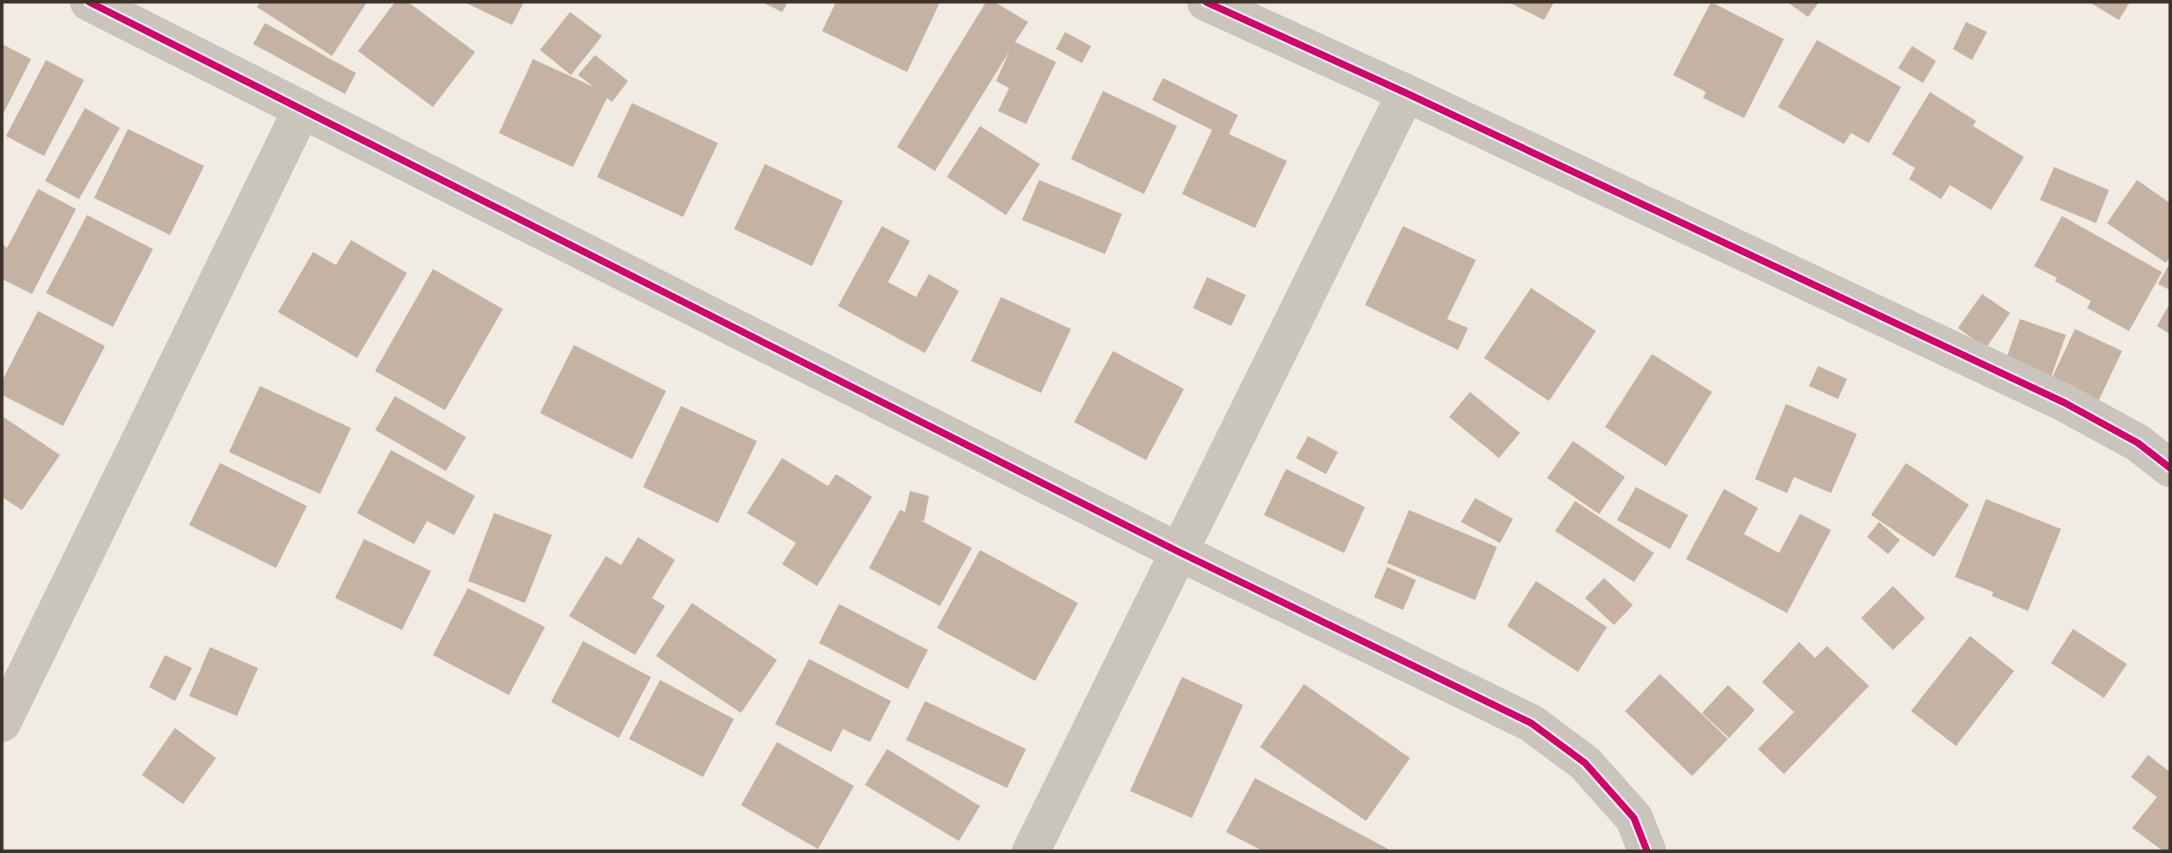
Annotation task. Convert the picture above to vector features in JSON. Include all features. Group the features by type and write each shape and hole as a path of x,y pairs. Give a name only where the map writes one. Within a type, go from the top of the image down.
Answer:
{"street":[{"path":"89,2 1179,552 1531,723 1586,763 1634,818 1647,851"},
{"path":"1206,2 1406,93 2065,403 2138,443 2170,468"},
{"path":"1031,851 1406,93"},
{"path":"2,723 302,109"}],"building":[{"path":"260,2 367,2 332,56 257,7"},
{"path":"395,2 408,2 475,52 433,107 358,51"},
{"path":"464,2 524,2 512,25"},
{"path":"762,2 788,2 782,12"},
{"path":"836,2 940,2 907,72 822,31"},
{"path":"986,2 995,2 1028,22 1015,42 1056,62 1026,124 998,111 1009,88 996,81 1009,52 935,171 897,147"},
{"path":"1508,2 1554,2 1544,20"},
{"path":"1711,2 1784,39 1744,118 1703,98 1706,92 1673,75"},
{"path":"1819,2 1808,17 1790,4"},
{"path":"2089,2 2130,2 2119,20"},
{"path":"570,12 602,36 571,75 540,50"},
{"path":"1966,22 1987,32 1972,60 1953,49"},
{"path":"265,23 356,73 345,94 253,44"},
{"path":"1065,32 1091,46 1082,63 1056,49"},
{"path":"1817,40 1901,87 1869,143 1851,133 1844,144 1778,107"},
{"path":"2,44 31,59 2,116"},
{"path":"1912,46 1936,61 1923,83 1898,68"},
{"path":"595,55 628,81 612,102 607,98 573,167 499,133 533,59 594,87 578,75"},
{"path":"46,60 84,80 44,156 6,136"},
{"path":"1163,78 1238,115 1229,134 1287,161 1255,228 1182,194 1212,130 1152,100"},
{"path":"1103,91 1177,126 1144,194 1071,159"},
{"path":"1930,92 1976,121 1973,126 2024,157 1991,210 1950,185 1941,199 1909,179 1915,168 1892,154"},
{"path":"632,103 718,143 683,217 597,177"},
{"path":"85,108 120,128 79,199 45,181"},
{"path":"980,126 1040,164 1006,215 947,177"},
{"path":"128,129 204,166 170,235 94,198"},
{"path":"765,164 843,201 812,266 734,229"},
{"path":"2054,167 2109,190 2096,223 2040,200"},
{"path":"1039,180 1122,214 1105,254 1022,220"},
{"path":"2137,180 2170,203 2170,256 2166,263 2107,223"},
{"path":"38,189 76,209 32,294 2,279 2,244 7,248"},
{"path":"87,215 153,249 113,327 46,293"},
{"path":"2062,216 2162,272 2129,331 2087,308 2091,301 2034,266"},
{"path":"882,226 910,241 888,282 916,297 929,274 959,291 925,353 838,306"},
{"path":"1403,226 1476,260 1447,319 1468,328 1458,350 1365,305"},
{"path":"351,240 407,273 357,358 278,312 313,252 336,265"},
{"path":"2170,263 2170,290 2158,284"},
{"path":"433,269 503,309 445,410 375,371"},
{"path":"1207,277 1246,295 1231,326 1193,308"},
{"path":"1531,288 1596,331 1549,401 1484,358"},
{"path":"1982,294 2010,313 1986,348 1958,328"},
{"path":"1001,297 1071,329 1041,393 971,361"},
{"path":"2170,303 2170,334 2157,326"},
{"path":"38,311 105,346 63,426 2,395 2,381"},
{"path":"2020,319 2066,335 2051,377 2005,362"},
{"path":"2075,329 2122,351 2097,404 2050,382"},
{"path":"574,345 666,391 632,459 540,413"},
{"path":"1113,351 1184,389 1146,460 1074,422"},
{"path":"1652,354 1712,392 1666,466 1605,427"},
{"path":"1818,366 1847,379 1838,399 1809,386"},
{"path":"260,386 351,428 320,494 229,452"},
{"path":"1470,392 1520,433 1499,458 1449,417"},
{"path":"395,396 466,437 446,471 375,430"},
{"path":"1786,404 1857,434 1831,493 1794,477 1787,493 1755,479"},
{"path":"681,406 757,441 718,523 643,487"},
{"path":"2,416 60,455 22,510 2,497"},
{"path":"1308,436 1338,452 1326,474 1296,458"},
{"path":"1573,441 1625,477 1599,514 1547,478"},
{"path":"391,450 475,496 454,535 427,521 414,544 357,513"},
{"path":"782,458 828,486 836,474 872,497 817,586 782,564 796,543 747,513"},
{"path":"220,463 307,506 276,568 189,525"},
{"path":"1906,463 1969,505 1934,557 1871,515"},
{"path":"1286,469 1365,507 1344,553 1264,515"},
{"path":"1636,487 1688,515 1670,549 1617,520"},
{"path":"1724,489 1758,508 1744,534 1779,553 1800,514 1831,530 1787,613 1686,559"},
{"path":"910,491 929,496 924,521 920,520 972,548 940,606 869,568 900,510 905,512"},
{"path":"1475,498 1513,519 1500,543 1461,522"},
{"path":"1986,499 2061,529 2028,611 1992,596 1993,592 1955,577"},
{"path":"1575,501 1654,553 1634,582 1555,531"},
{"path":"1409,510 1497,547 1475,600 1387,563"},
{"path":"494,513 552,535 525,603 468,581"},
{"path":"1879,522 1900,540 1888,554 1867,537"},
{"path":"638,537 675,560 652,598 665,606 635,655 569,616 606,556 621,565"},
{"path":"364,539 431,571 402,630 335,598"},
{"path":"980,550 1078,603 1035,681 937,628"},
{"path":"1387,567 1416,580 1403,610 1374,597"},
{"path":"1604,578 1633,605 1614,625 1585,598"},
{"path":"1536,581 1607,627 1578,672 1507,626"},
{"path":"1893,586 1925,618 1893,650 1861,618"},
{"path":"468,588 545,627 509,695 433,655"},
{"path":"692,603 777,660 741,713 656,656"},
{"path":"839,604 928,650 908,689 819,643"},
{"path":"2073,629 2127,664 2104,698 2051,663"},
{"path":"1970,636 2014,671 1956,746 1911,711"},
{"path":"583,641 651,677 619,738 551,702"},
{"path":"1799,642 1815,658 1827,646 1869,686 1784,774 1758,749 1794,712 1762,682"},
{"path":"210,647 258,668 237,716 189,696"},
{"path":"165,655 192,668 175,701 149,687"},
{"path":"809,659 891,701 870,742 843,729 831,752 775,724"},
{"path":"1660,674 1728,739 1692,776 1625,711"},
{"path":"1182,677 1243,705 1192,818 1130,791"},
{"path":"660,680 734,719 703,777 629,739"},
{"path":"1304,684 1410,758 1366,821 1260,747"},
{"path":"1728,685 1755,710 1729,738 1702,713"},
{"path":"925,701 1026,749 1007,788 906,740"},
{"path":"175,728 216,758 183,804 142,775"},
{"path":"777,742 854,786 818,849 741,805"},
{"path":"887,749 980,806 959,841 865,785"},
{"path":"2148,755 2170,772 2170,851 2163,851 2132,828 2157,797 2131,777"},
{"path":"1255,778 1392,851 1263,851 1226,832"}],"cycle path":[{"path":"89,2 1179,552 1531,723 1585,763 1634,818 1647,851"},
{"path":"1206,2 1406,93 2065,403 2138,443 2170,468"}]}
